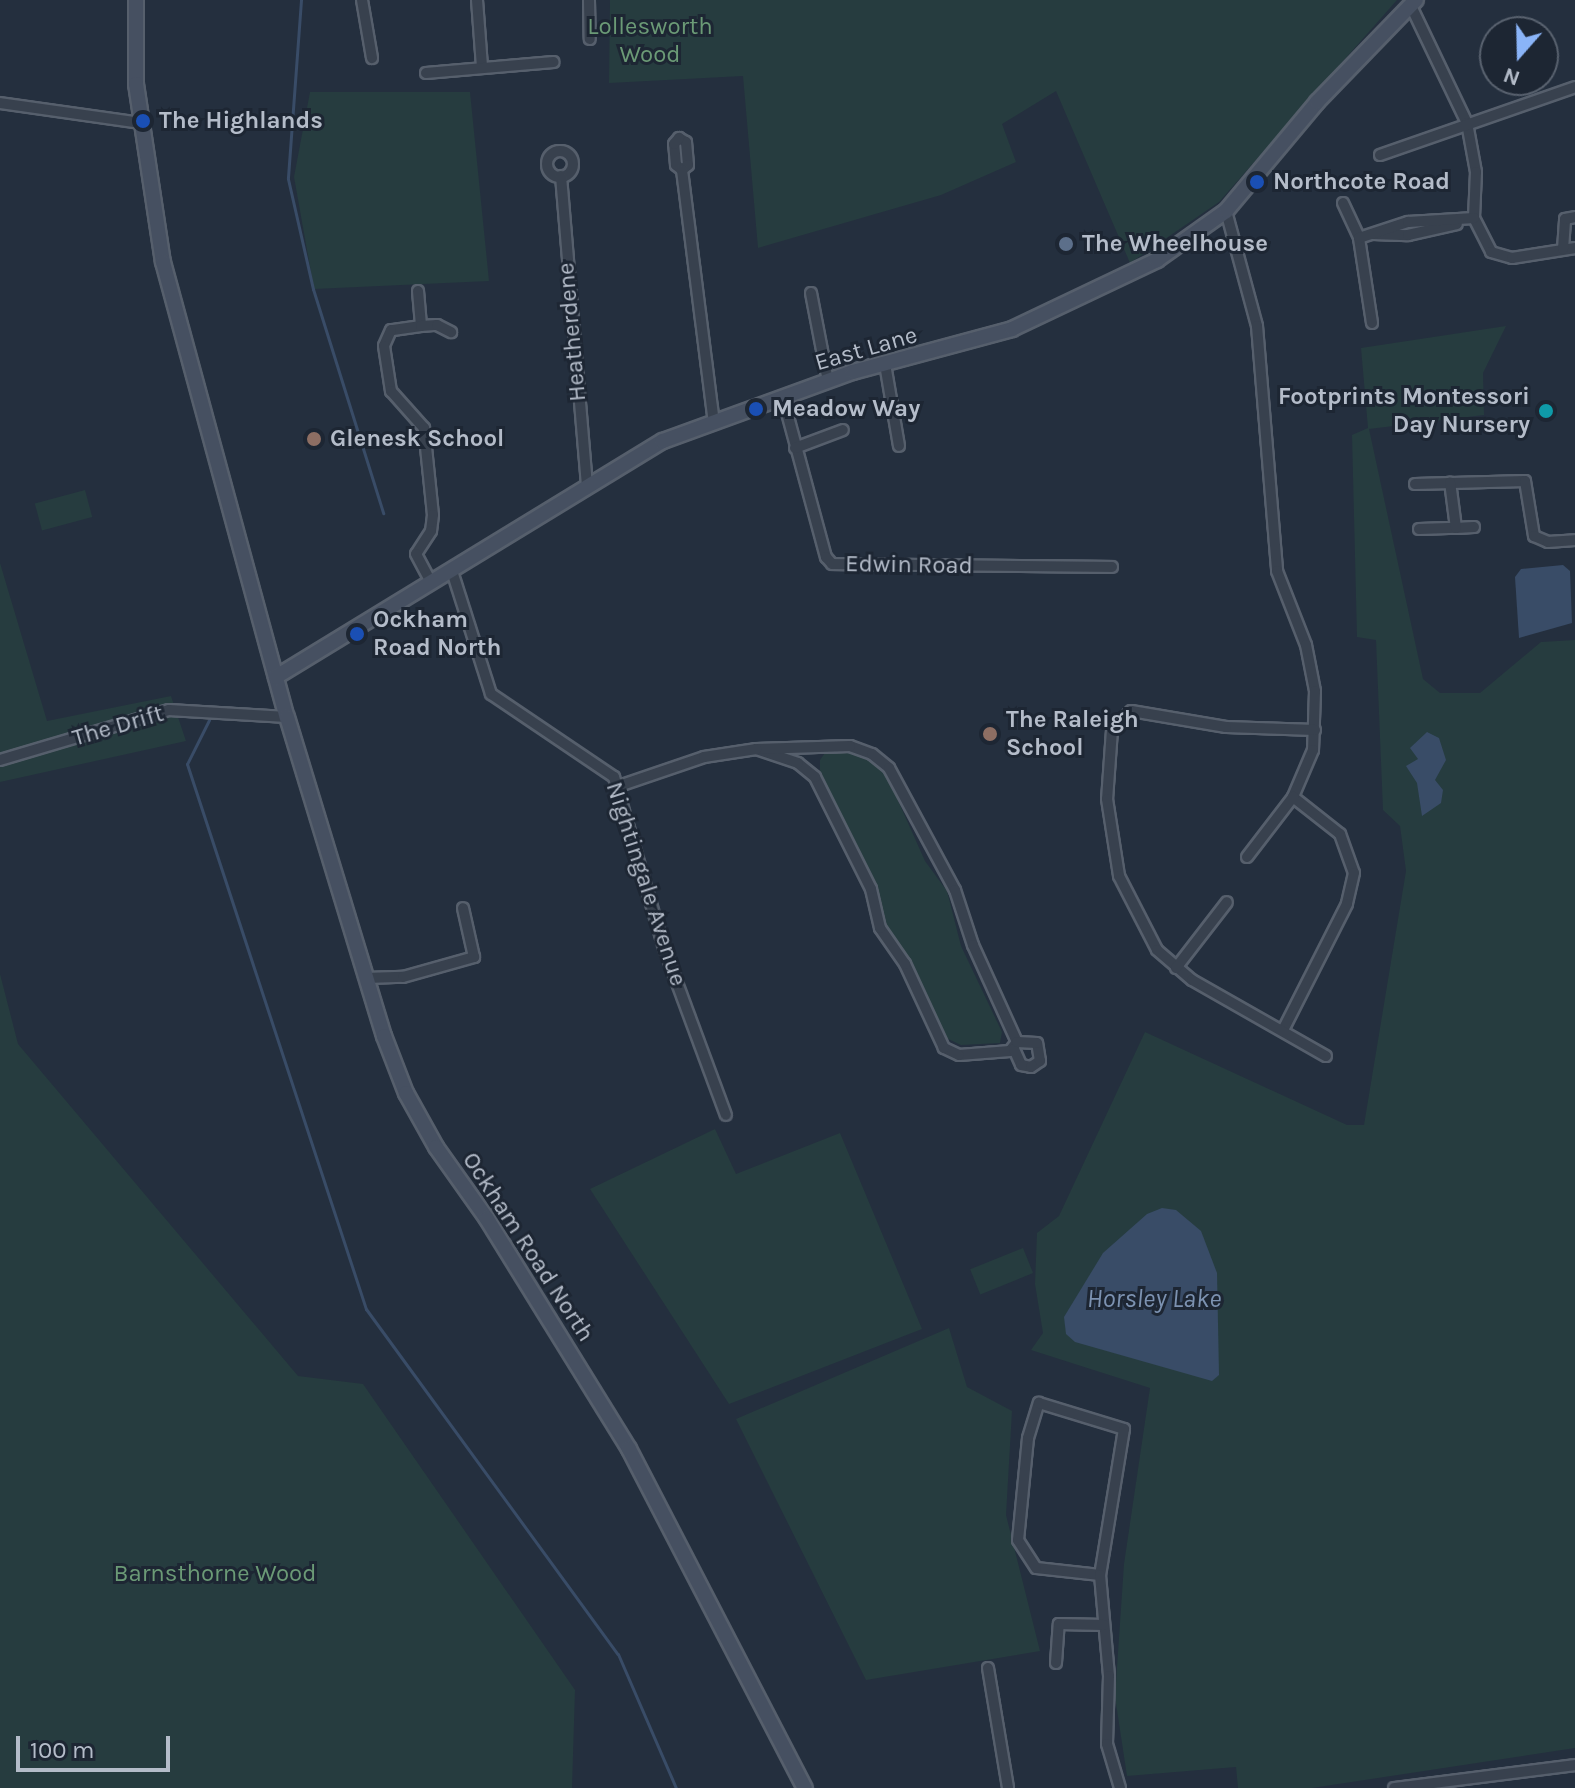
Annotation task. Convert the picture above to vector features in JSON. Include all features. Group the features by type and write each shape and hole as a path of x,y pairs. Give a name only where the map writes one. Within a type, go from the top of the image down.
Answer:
{"main road":[{"name":"Ockham Road North","path":"136,0 134,45 140,123 165,271 287,717 366,978 406,1093 629,1449 805,1788"},
{"name":"East Lane","path":"276,677 663,441 828,381 986,338 1036,318 1157,260 1226,211 1413,2"}],"street":[{"path":"362,0 372,58"},
{"path":"477,0 482,67"},
{"path":"589,0 590,39"},
{"path":"1413,2 1467,123 1476,172 1474,218 1491,252 1512,258 1575,248"},
{"path":"426,73 554,62"},
{"path":"1380,155 1575,87"},
{"path":"0,103 140,123"},
{"path":"682,170 714,422"},
{"name":"Heatherdene","path":"561,176 587,487"},
{"path":"1343,203 1359,238 1372,323"},
{"path":"1226,211 1257,326 1277,571 1306,645 1315,691 1315,730 1310,762 1293,797 1247,857"},
{"path":"1563,249 1565,219 1575,217"},
{"path":"1359,238 1408,222 1474,218"},
{"path":"418,291 421,326"},
{"path":"811,293 828,381"},
{"path":"431,582 416,554 431,531 433,515 424,428 391,391 384,346 391,330 437,325 451,332"},
{"path":"885,364 899,446"},
{"name":"Edwin Road","path":"783,398 826,557 832,564 1112,567"},
{"path":"795,448 843,430"},
{"path":"1415,484 1525,481 1534,536 1548,542 1575,540"},
{"path":"1450,482 1456,528"},
{"path":"1419,529 1474,527"},
{"name":"Nightingale Avenue","path":"452,571 491,694 604,768 619,786 652,912 726,1115"},
{"name":"The Drift","path":"0,760 169,710 287,717"},
{"path":"1315,730 1226,727 1137,710 1114,725 1107,799 1115,861 1139,920 1176,968 1326,1056"},
{"path":"619,786 712,755 756,749 825,747 865,750 893,774 960,899 968,935 1015,1046 959,1055 944,1048 905,964 880,928 871,889 815,777 810,757 825,747"},
{"path":"756,749 798,763 815,777"},
{"path":"1283,1030 1347,904 1354,873 1340,834 1293,797"},
{"path":"1176,968 1227,902"},
{"path":"366,978 403,977 474,957 463,908"},
{"path":"1100,1575 1036,1568 1018,1540 1028,1438 1039,1403 1124,1429 1100,1575 1107,1744 1120,1788"},
{"path":"1056,1663 1059,1624 1104,1625"},
{"path":"988,1668 1008,1788"},
{"path":"1394,1788 1575,1765"}],"green space":[{"name":"Lollesworth Wood","path":"610,0 1397,0 1219,202 1130,263 1056,91 1002,124 1016,162 941,195 758,248 743,76 609,83"},
{"path":"310,92 470,92 489,281 314,289 294,177"},
{"path":"1506,326 1483,373 1484,415 1369,429 1423,679 1440,693 1480,693 1541,642 1575,640 1575,1748 1312,1788 1238,1788 1236,1767 1127,1776 1115,1697 1124,1564 1150,1388 1031,1350 1043,1333 1035,1284 1037,1233 1059,1216 1145,1032 1347,1125 1364,1125 1406,871 1400,826 1383,810 1376,640 1357,637 1352,435 1368,428 1361,348"},
{"path":"85,490 92,517 42,531 35,503"},
{"path":"0,563 47,721 171,696 186,741 0,782"},
{"path":"827,750 851,750 871,759 887,776 925,861 947,891 961,946 1002,1032 1000,1043 961,1045 944,1037 908,961 884,926 878,893 820,778 820,760"},
{"name":"Barnsthorne Wood","path":"0,974 18,1044 298,1376 363,1384 575,1690 572,1788 0,1788"},
{"path":"715,1129 736,1174 840,1133 922,1329 729,1404 590,1189"},
{"path":"1023,1248 1033,1273 980,1294 970,1269"},
{"path":"949,1328 967,1387 1012,1411 1006,1515 1040,1651 866,1680 736,1419"}],"water":[{"path":"1563,565 1570,571 1572,623 1519,638 1515,577 1521,569"},
{"path":"1427,732 1439,738 1446,760 1435,780 1443,790 1441,803 1422,816 1417,783 1406,766 1418,759 1410,748"},
{"name":"Horsley Lake","path":"1162,1208 1176,1210 1201,1231 1217,1273 1219,1375 1212,1381 1075,1342 1066,1334 1064,1317 1103,1253 1147,1214"}],"waterway":[{"path":"301,0 288,179 313,289 383,513"},
{"path":"209,720 187,764 366,1309 618,1654 676,1788"}],"place":[{"name":"The Highlands","path":"143,121"},
{"name":"Northcote Road","path":"1257,182"},
{"name":"The Wheelhouse","path":"1066,244"},
{"name":"Meadow Way","path":"756,409"},
{"name":"Footprints Montessori Day Nursery","path":"1546,411"},
{"name":"Glenesk School","path":"314,439"},
{"name":"Ockham Road North","path":"357,634"},
{"name":"The Raleigh School","path":"990,734"}]}
